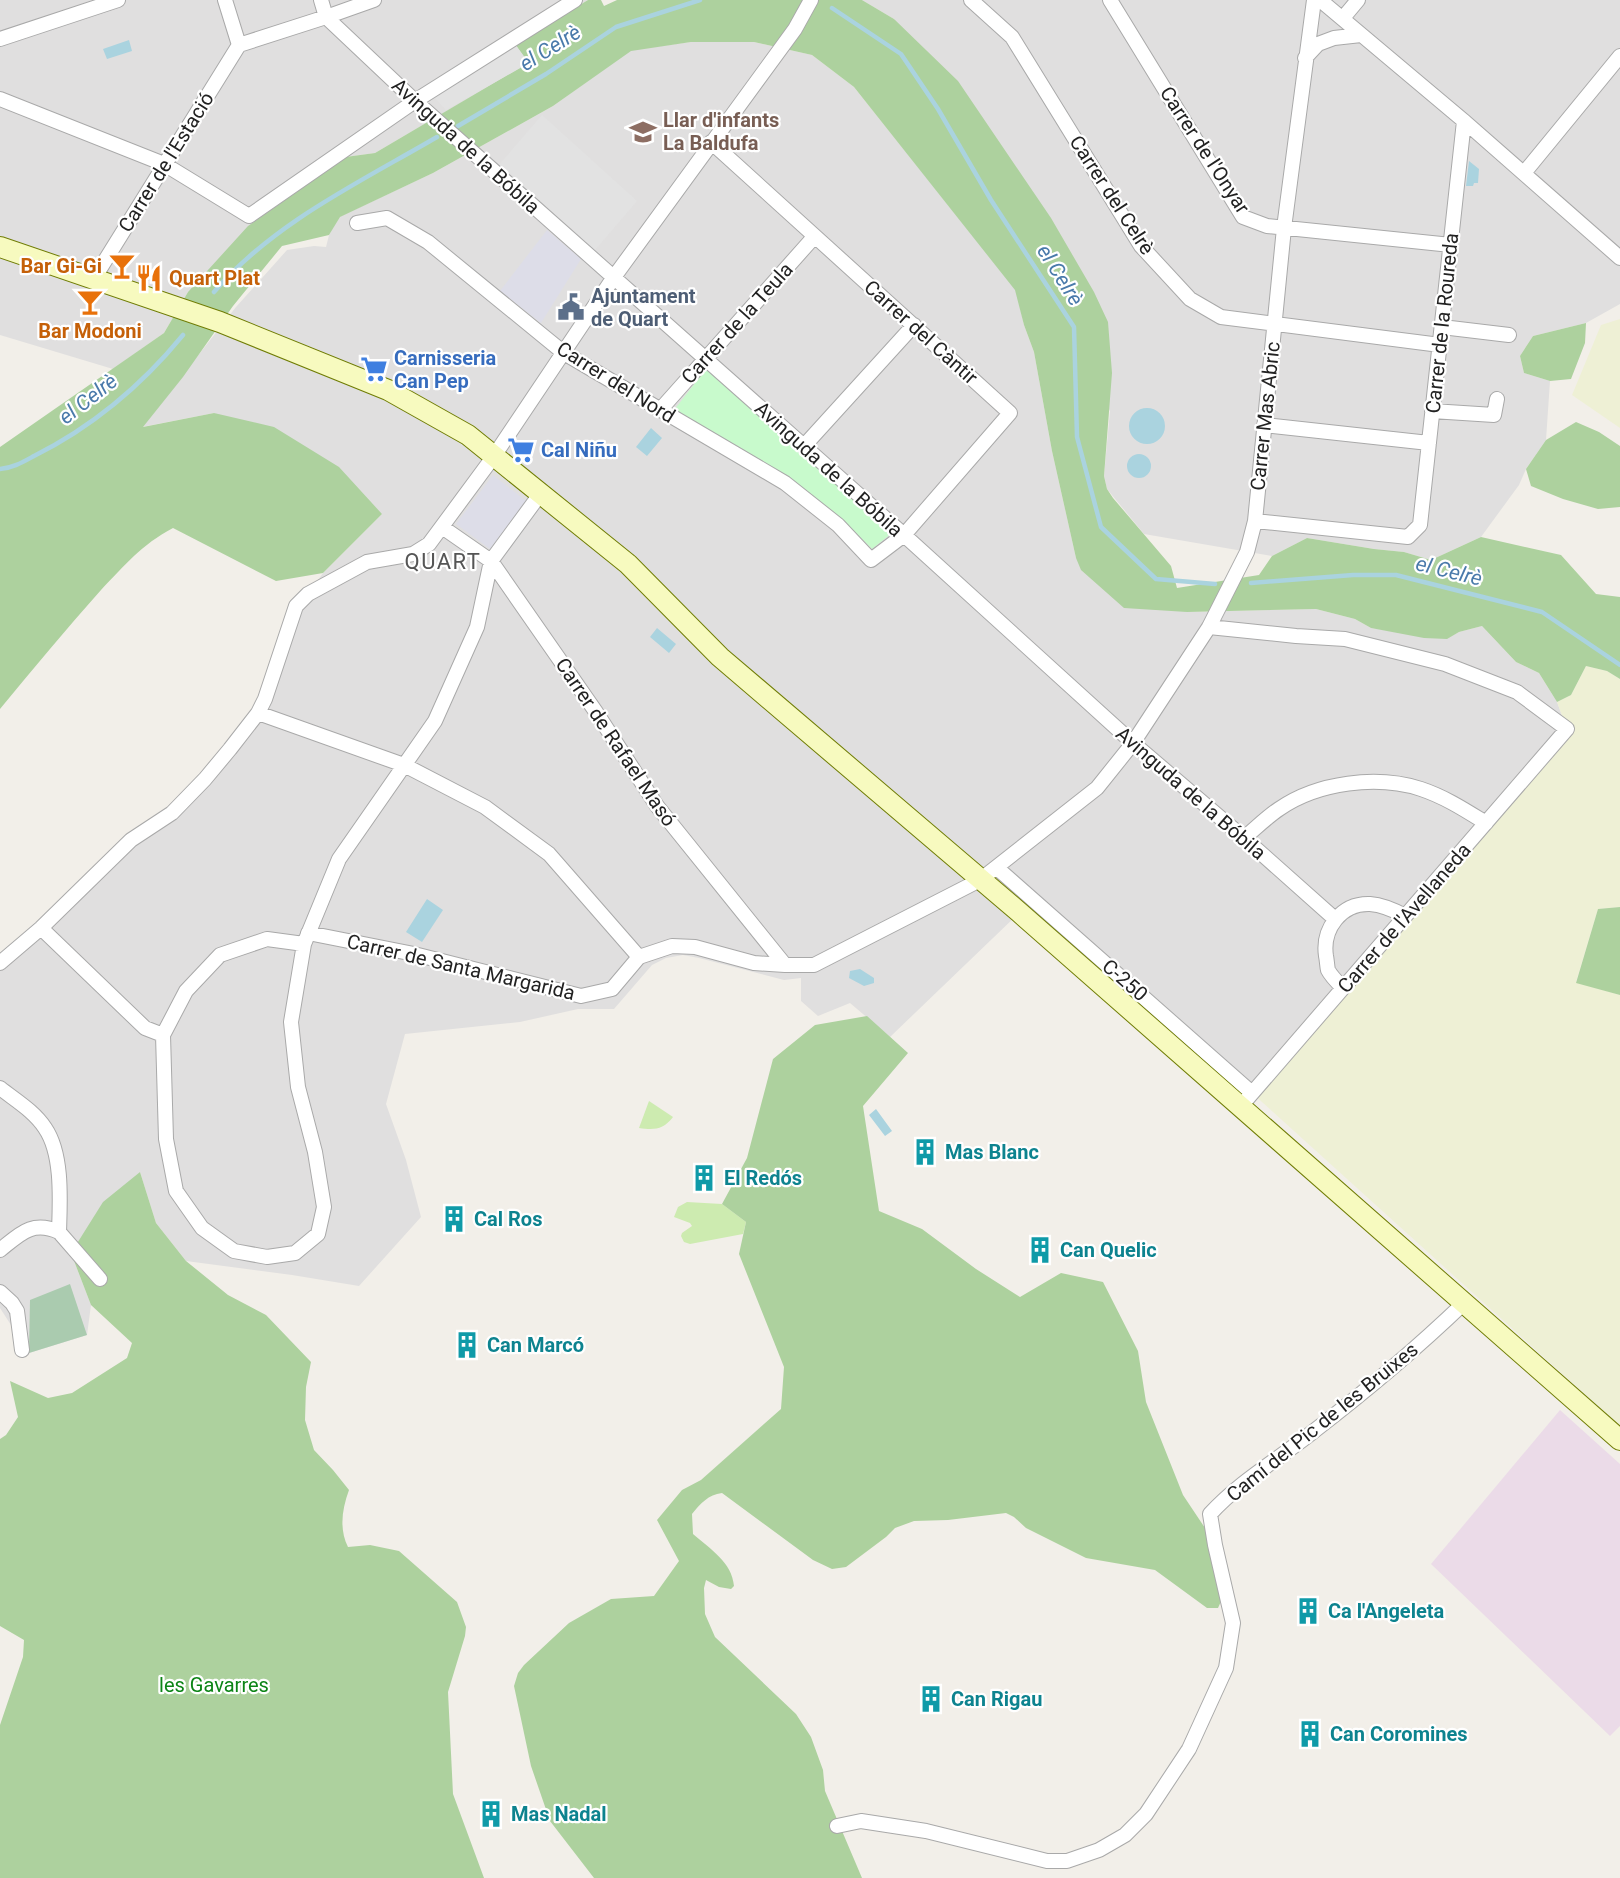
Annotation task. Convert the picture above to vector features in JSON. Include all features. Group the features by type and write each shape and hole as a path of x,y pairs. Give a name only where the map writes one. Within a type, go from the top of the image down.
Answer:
{"main road":[{"name":"C-250","path":"0,247 220,322 388,390 468,435 628,564 720,657 980,880 1246,1100 1464,1303 1620,1440"}],"street":[{"path":"0,39 118,0"},
{"path":"225,0 239,45 374,0"},
{"path":"321,0 326,17"},
{"path":"0,99 164,164 249,216 415,101 575,0"},
{"path":"0,963 41,928 131,840 172,813 205,779 258,713 265,699 296,606 308,594 367,562 413,554 429,544 494,456 614,277 795,29 811,0"},
{"name":"Carrer del Celrè","path":"971,0 1012,36 1141,246 1190,299 1221,316 1440,345"},
{"name":"Carrer de l'Onyar","path":"1110,0 1243,217 1267,226 1450,245"},
{"name":"Carrer Mas Abric","path":"1133,743 1209,627 1247,552 1255,521 1284,228 1314,0"},
{"path":"1320,0 1464,121 1620,258"},
{"path":"1343,18 1358,0"},
{"name":"Avinguda de la Bóbila","path":"326,17 415,101 904,534 1133,743 1335,920"},
{"path":"1305,58 1318,44 1334,38 1361,35"},
{"name":"Carrer de l'Estació","path":"93,280 239,45"},
{"path":"1524,173 1620,56"},
{"name":"Carrer de la Roureda","path":"1255,521 1408,537 1420,525 1464,121"},
{"name":"Carrer del Càntir","path":"711,142 1010,413 904,534"},
{"name":"Carrer del Nord","path":"357,223 387,218 428,242 564,353 785,483 838,525 871,560 904,534"},
{"name":"Carrer de la Teula","path":"660,410 814,237"},
{"path":"804,446 914,325"},
{"path":"1442,327 1509,335"},
{"path":"1432,411 1494,415 1497,399"},
{"path":"1264,425 1429,443"},
{"path":"41,928 145,1028 163,1035 166,1139 176,1191 202,1228 234,1251 267,1257 295,1253 318,1234 324,1207 315,1152 298,1087 291,1022 306,939 339,859 435,721 477,627 491,561 541,493"},
{"name":"Carrer de Rafael Masó","path":"442,527 491,561 596,712 657,806 784,965"},
{"name":"Carrer de l'Avellaneda","path":"1209,627 1345,639 1445,664 1517,692 1567,729 1246,1100"},
{"path":"258,713 404,765 485,807 549,854 639,957 672,946 695,947 754,963 784,965 814,964 980,880 1097,789 1133,743"},
{"path":"1244,838 1281,808 1312,793 1347,784 1380,782 1420,789 1452,802 1486,823"},
{"name":"C-250","path":"997,868 1246,1100"},
{"path":"1343,988 1328,970 1326,934 1335,920 1347,909 1368,904 1387,907 1405,916"},
{"name":"Carrer de Santa Margarida","path":"163,1035 186,991 220,955 267,939 306,939 414,954 581,996 612,990 639,957"},
{"path":"0,1088 45,1127 51,1140 60,1177 59,1232"},
{"path":"0,1250 21,1233 36,1227 48,1227 59,1232 100,1279"},
{"path":"0,1292 17,1311 22,1350"},
{"name":"Camí del Pic de les Bruixes","path":"837,1826 861,1821 926,1831 1047,1861 1067,1861 1100,1850 1125,1835 1146,1814 1189,1749 1226,1668 1233,1623 1210,1515 1227,1496 1314,1431 1429,1336 1464,1303"}],"shaded area":[{"path":"0,0 588,0 516,44 529,63 375,153 338,158 188,292 164,333 113,369 0,335"},
{"path":"862,0 1620,0 1620,304 1586,323 1533,336 1520,356 1524,373 1550,381 1546,440 1526,469 1519,485 1481,537 1431,560 1404,552 1307,538 1272,556 1144,534 1107,489 1104,476 1110,411 894,19"},
{"path":"691,42 754,42 812,55 854,87 1016,290 1024,325 1034,352 1052,451 1076,558 1187,612 1316,609 1355,619 1371,628 1447,638 1482,626 1516,662 1539,673 1557,702 1567,729 1241,1106 1019,913 890,1037 850,1003 818,1016 801,1001 801,978 784,980 683,955 666,958 652,965 614,1009 578,1009 520,1022 405,1034 386,1104 406,1160 421,1217 359,1286 186,1261 156,1223 140,1172 71,1253 91,1305 87,1335 29,1353 0,1308 0,963 172,813 258,713 308,594 323,573 382,514 214,413 142,427 236,307 287,250 314,246 326,247 329,235 339,217 433,173 553,106 631,50"},
{"path":"515,44 529,63 446,110 434,97"},
{"path":"542,115 637,201 595,250 499,165"},
{"path":"547,230 581,259 541,323 500,291"},
{"path":"493,475 526,501 490,549 456,524"},
{"path":"1560,1410 1620,1464 1620,1726 1610,1736 1431,1564"}],"green space":[{"path":"588,0 601,0 604,6 617,0 862,0 894,19 958,81 1051,218 1094,292 1108,322 1112,373 1104,476 1107,489 1171,566 1177,588 1259,575 1272,556 1307,538 1404,552 1431,560 1481,537 1561,555 1596,594 1620,597 1620,679 1607,671 1586,666 1571,695 1557,702 1539,673 1516,662 1482,626 1459,632 1447,639 1424,638 1371,628 1355,619 1316,609 1187,612 1124,608 1081,570 1076,558 1052,451 1034,352 1015,290 854,87 812,55 754,42 691,42 631,51 553,106 433,173 340,217 329,235 282,246 233,306 183,377 143,427 214,413 274,427 339,467 382,514 323,573 276,581 173,528 142,548 118,572 75,619 0,709 0,447 164,333 188,292 248,226 301,189 338,158 375,153 528,63 515,44"},
{"path":"1620,319 1620,428 1572,395 1601,325"},
{"path":"1586,323 1585,343 1571,379 1550,381 1524,373 1520,356 1533,336"},
{"path":"706,369 892,533 872,549 844,521 674,410"},
{"path":"1576,422 1599,432 1620,446 1620,507 1598,509 1563,499 1531,486 1526,469 1546,440"},
{"path":"1586,666 1607,671 1620,679 1620,907 1598,909 1576,982 1620,995 1620,1426 1252,1093 1567,729 1557,702 1571,695"},
{"path":"1620,907 1620,995 1576,983 1598,909"},
{"path":"867,1016 908,1053 863,1106 879,1211 922,1229 976,1269 1020,1297 1061,1273 1103,1282 1138,1351 1146,1402 1183,1495 1207,1531 1223,1597 1218,1608 1207,1608 1155,1570 1086,1558 1026,1528 1006,1513 948,1520 914,1521 895,1528 846,1567 832,1569 813,1560 722,1493 713,1496 702,1503 692,1514 693,1534 725,1563 734,1586 731,1589 719,1587 706,1580 705,1614 715,1637 796,1714 811,1737 823,1770 825,1791 862,1878 594,1878 550,1821 531,1766 514,1686 518,1673 569,1623 611,1599 654,1596 679,1561 657,1520 682,1490 701,1480 781,1409 784,1367 739,1254 746,1222 722,1204 747,1158 773,1059 815,1025"},
{"path":"649,1101 673,1117 658,1128 639,1128"},
{"name":"les Gavarres","path":"140,1172 156,1223 186,1261 228,1295 266,1315 311,1362 306,1387 305,1420 314,1450 349,1490 342,1519 343,1533 348,1547 370,1545 399,1551 457,1602 466,1627 448,1692 453,1794 484,1878 0,1878 0,1725 23,1657 24,1640 0,1626 0,1439 6,1435 18,1417 10,1381 48,1398 72,1393 127,1358 132,1343 91,1305 71,1253 103,1202"},
{"path":"687,1202 722,1204 746,1222 743,1234 690,1244 684,1242 682,1233 692,1226 674,1217 678,1207"},
{"path":"70,1284 87,1335 29,1353 30,1300"}],"water":[{"path":"129,40 132,51 107,59 103,49"},
{"path":"1469,161 1479,169 1478,183 1474,183 1473,186 1466,186"},
{"path":"1147,408 1160,413 1165,426 1160,439 1147,444 1134,439 1129,426 1134,413"},
{"path":"651,428 662,438 647,456 636,447"},
{"path":"1139,454 1148,457 1151,466 1148,475 1139,478 1130,475 1127,466 1130,457"},
{"path":"657,628 676,644 669,653 650,637"},
{"path":"427,899 443,910 422,942 406,932"},
{"path":"860,969 874,978 874,983 864,986 849,978 850,971"},
{"path":"876,1109 892,1131 885,1136 869,1115"}],"waterway":[{"name":"el Celrè","path":"458,126 546,74 616,27 700,0"},
{"name":"el Celrè","path":"832,8 901,54 938,109 991,200 1074,327 1077,437 1101,527 1156,579 1215,584"},
{"name":"el Celrè","path":"214,292 237,267 290,224 437,137"},
{"name":"el Celrè","path":"0,469 14,466 55,445 96,418 151,371 183,335"},
{"name":"el Celrè","path":"1251,583 1353,575 1396,575 1542,612 1620,665"}],"place":[{"name":"Llar d'infants La Baldufa","path":"643,132"},
{"name":"Bar Gi-Gi","path":"122,266"},
{"name":"Quart Plat","path":"149,278"},
{"name":"Bar Modoni","path":"90,302"},
{"name":"Ajuntament de Quart","path":"571,307"},
{"name":"Carnisseria Can Pep","path":"374,369"},
{"name":"Cal Niñu","path":"521,450"},
{"name":"Mas Blanc","path":"925,1152"},
{"name":"El Redós","path":"704,1178"},
{"name":"Cal Ros","path":"454,1219"},
{"name":"Can Quelic","path":"1040,1250"},
{"name":"Can Marcó","path":"467,1345"},
{"name":"Ca l'Angeleta","path":"1308,1611"},
{"name":"Can Rigau","path":"931,1699"},
{"name":"Can Coromines","path":"1310,1734"},
{"name":"Mas Nadal","path":"491,1814"}],"district":[{"name":"QUART","path":"443,561"}]}
